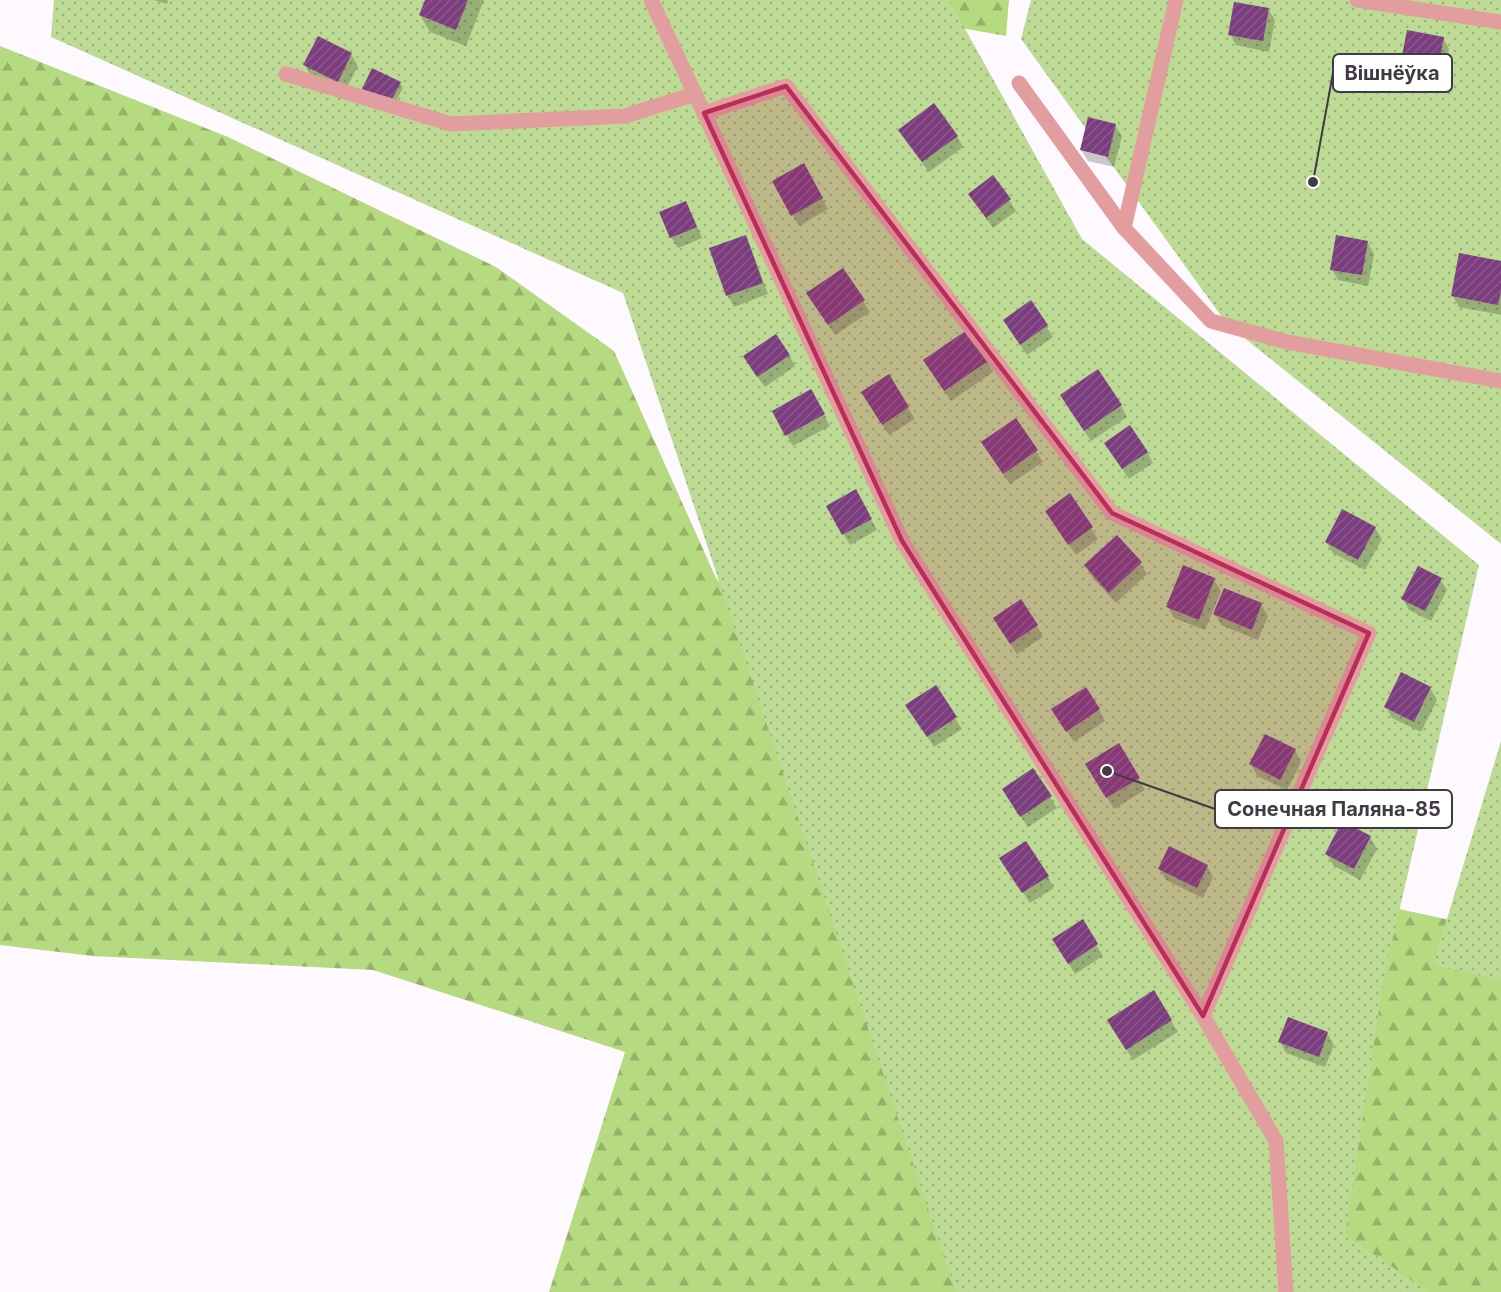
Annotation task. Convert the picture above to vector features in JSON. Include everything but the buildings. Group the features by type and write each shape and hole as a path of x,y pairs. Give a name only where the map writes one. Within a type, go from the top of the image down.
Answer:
{"street":[{"path":"651,0 902,542 1203,1016 1276,1141 1286,1292"},
{"path":"1124,228 1176,0"},
{"path":"1356,0 1501,22"},
{"path":"286,74 451,124 625,116 695,94"},
{"path":"1019,83 1124,228 1211,321 1287,342 1501,381"},
{"path":"704,112 786,86 1112,513 1369,633 1203,1016"}],"highlighted area":[{"path":"786,86 1112,513 1369,633 1203,1016 902,541 704,113"}],"green space":[{"path":"54,0 949,0 1082,239 1479,565 1384,977 1345,1235 1429,1292 956,1292 623,293 51,37"},
{"path":"818,0 1009,0 1006,36 818,2"},
{"path":"1031,0 1501,0 1501,544 1227,324 1021,39"},
{"path":"0,46 228,137 496,267 614,351 716,578 849,720 1051,1292 549,1292 625,1052 373,970 93,956 0,945"},
{"path":"1501,741 1501,980 1433,965"},
{"path":"1371,903 1501,931 1501,1292 1343,1292 1296,1261"}],"place":[{"name":"Вішнёўка","path":"1313,182"},
{"name":"Сонечная Паляна-85","path":"1107,771"}]}
